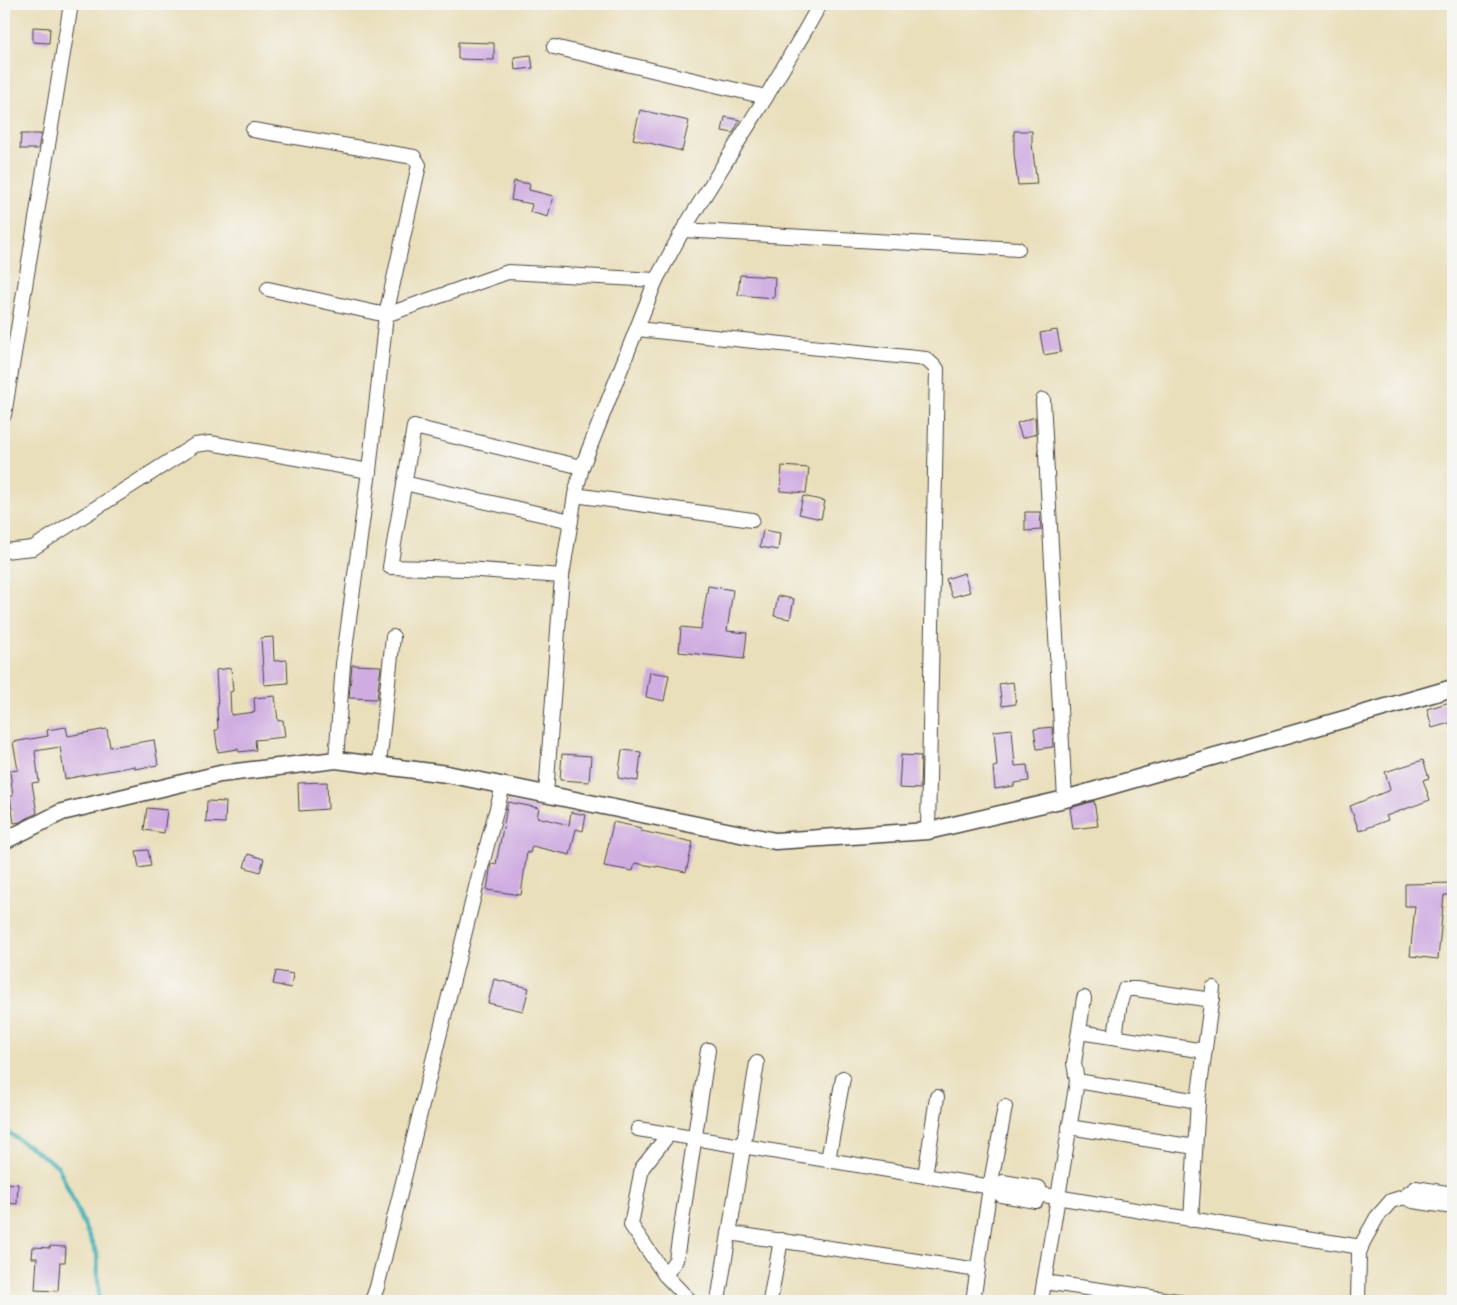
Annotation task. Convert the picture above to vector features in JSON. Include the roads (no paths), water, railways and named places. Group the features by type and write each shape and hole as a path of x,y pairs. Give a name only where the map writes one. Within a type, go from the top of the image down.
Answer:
{"street":[{"path":"4,415 71,4"},
{"path":"546,794 562,576 582,467 656,280 683,230 766,97 820,4"},
{"path":"554,47 766,97"},
{"path":"253,130 414,157 418,165 386,316 369,471 343,664 336,760"},
{"path":"683,230 1018,249"},
{"path":"268,289 386,316 508,272 656,280"},
{"path":"636,329 926,359 937,369 928,831"},
{"path":"1043,400 1066,798"},
{"path":"562,576 466,569 390,567 414,427 582,467"},
{"path":"4,551 33,548 195,445 210,443 369,471"},
{"path":"404,483 572,521"},
{"path":"576,494 752,520"},
{"path":"379,764 393,637"},
{"path":"4,841 62,812 220,774 336,760 447,774 775,841 928,831 1066,798 1453,688"},
{"path":"372,1301 478,874 503,786"},
{"path":"1115,1038 1120,1002 1125,989 1212,994 1198,1101 1191,1220"},
{"path":"1041,1301 1077,1081 1074,1063 1084,998"},
{"path":"1079,1032 1205,1051"},
{"path":"665,1275 676,1260 708,1050"},
{"path":"718,1301 757,1063"},
{"path":"828,1160 843,1078"},
{"path":"1077,1081 1198,1101"},
{"path":"925,1176 937,1097"},
{"path":"973,1301 994,1188 1005,1107"},
{"path":"1069,1127 1195,1147"},
{"path":"638,1128 994,1188 1003,1182 1039,1188 1038,1194 1058,1198 1361,1247"},
{"path":"668,1134 642,1168 631,1225 665,1275 690,1301"},
{"path":"1358,1301 1359,1254 1377,1217 1392,1201 1404,1197 1416,1188 1453,1194"},
{"path":"1404,1197 1414,1201 1453,1207"},
{"path":"729,1233 978,1270"},
{"path":"770,1301 781,1240"},
{"path":"1044,1282 1177,1301"}],"waterway":[{"path":"4,1134 9,1133 58,1166 97,1254 99,1301"}]}
